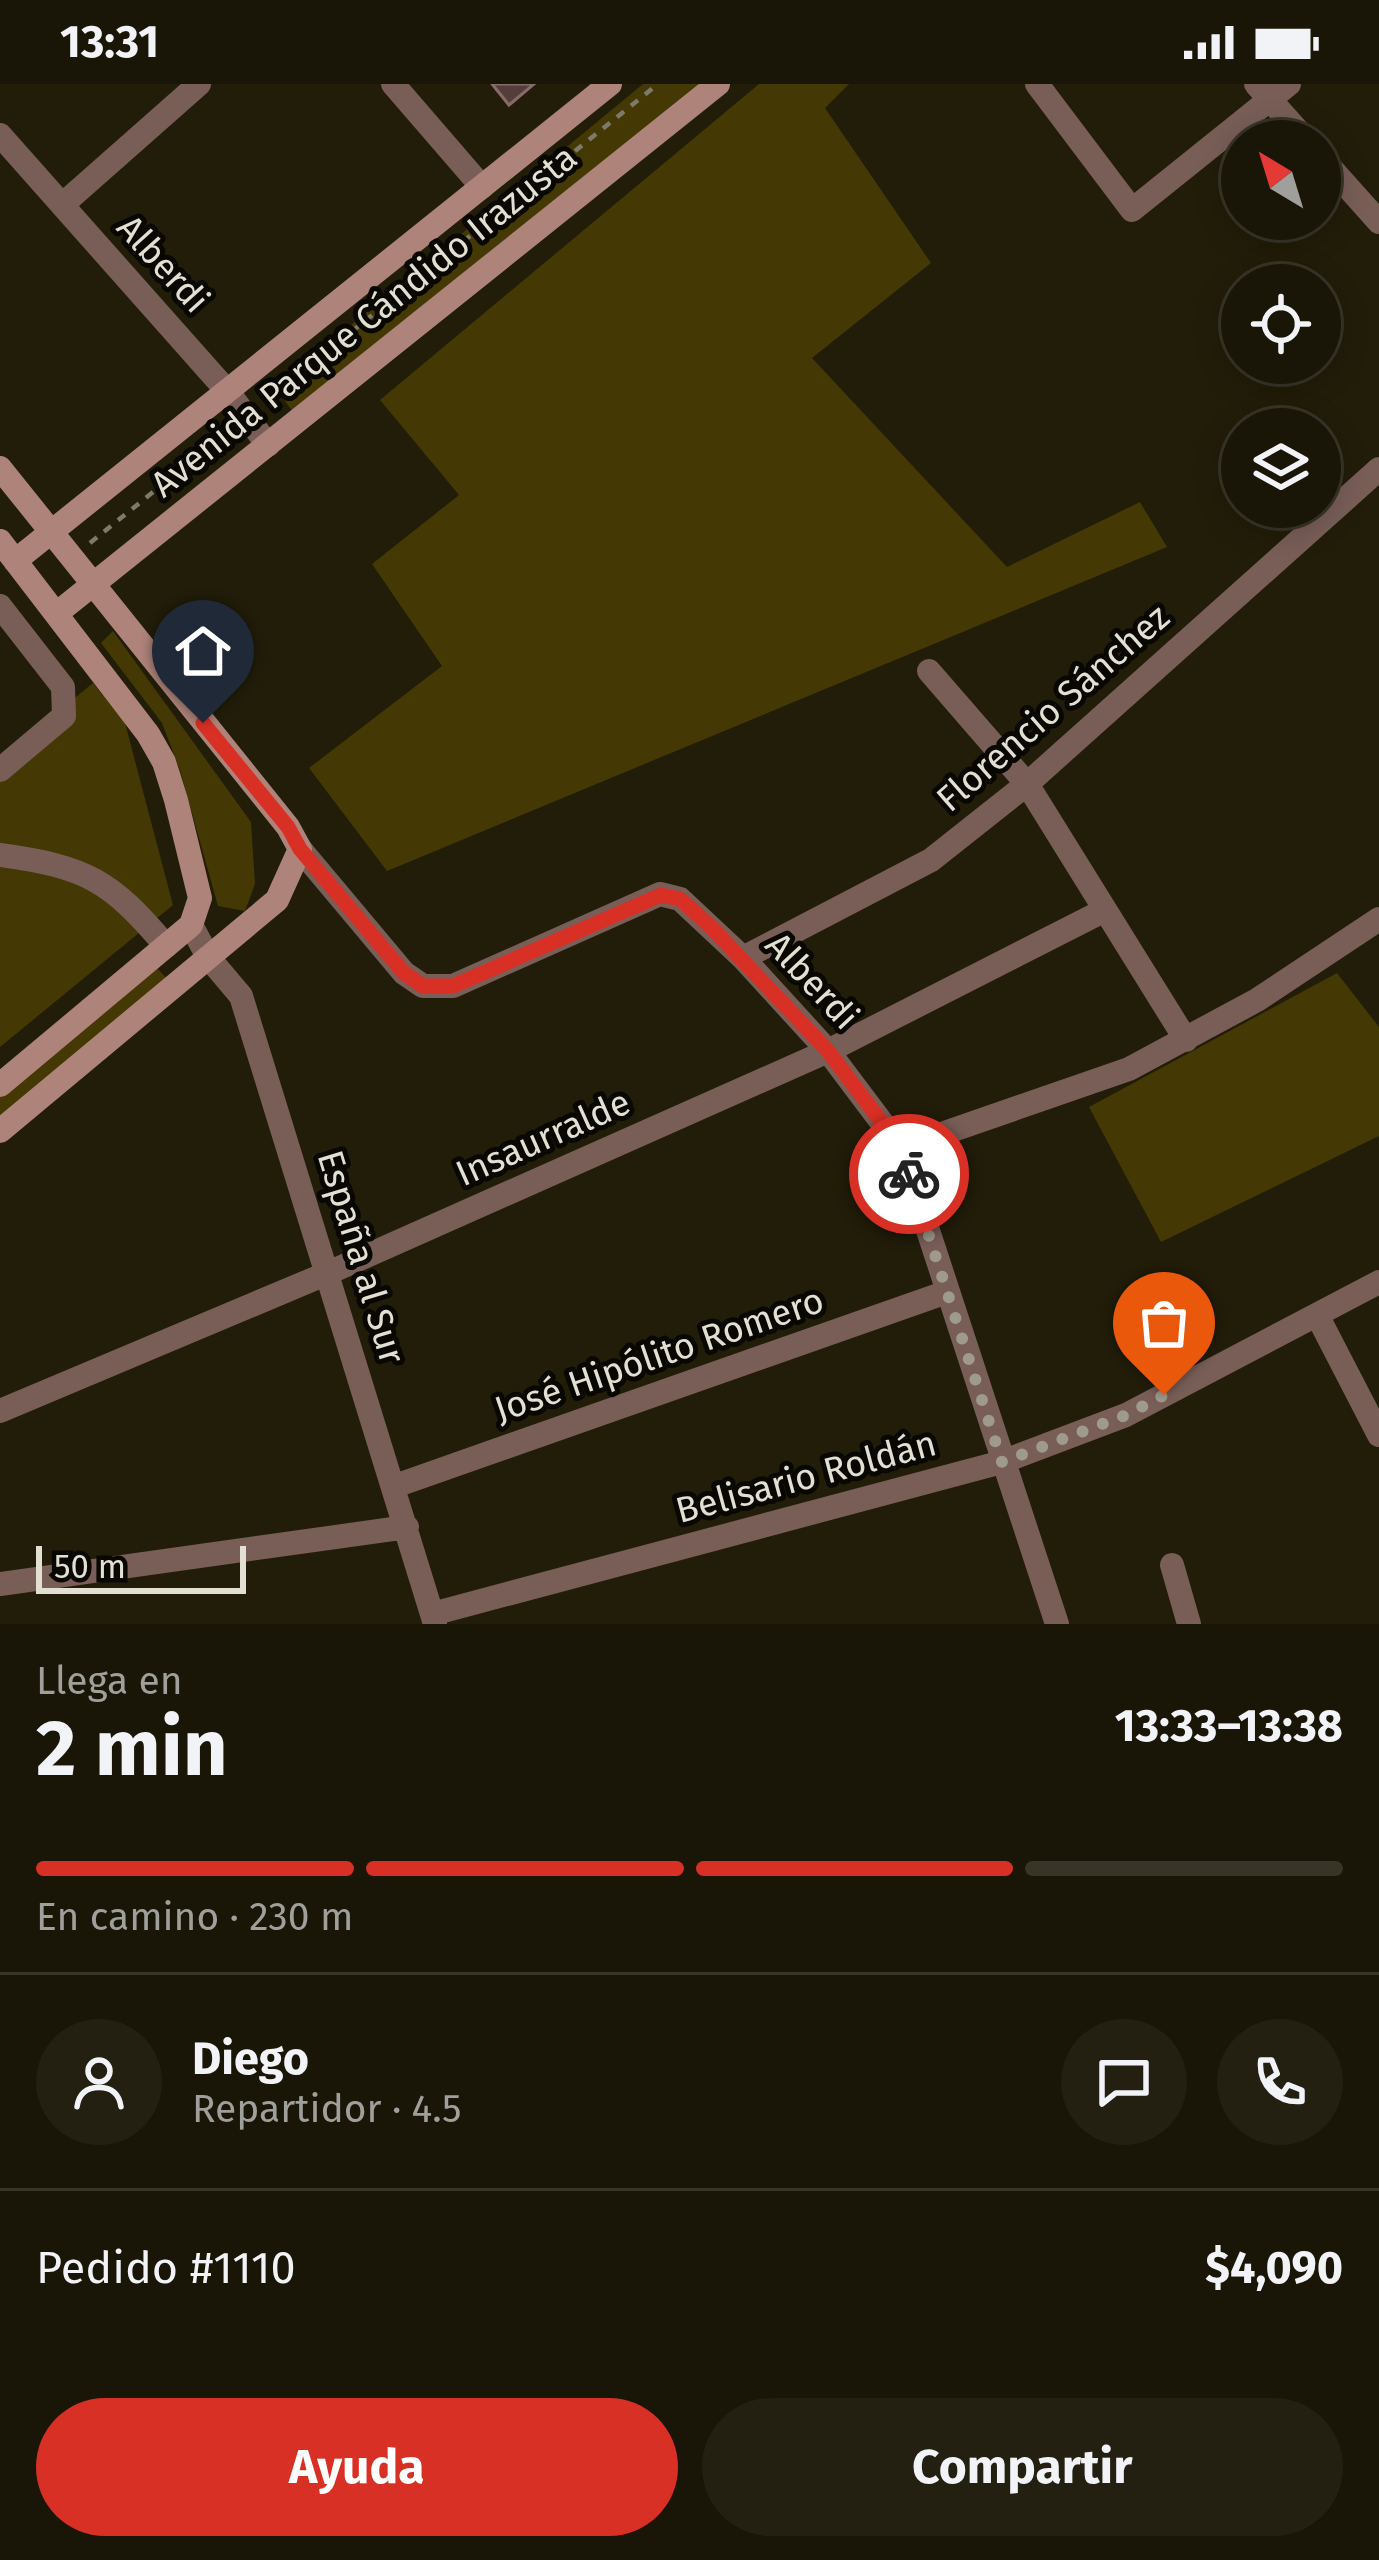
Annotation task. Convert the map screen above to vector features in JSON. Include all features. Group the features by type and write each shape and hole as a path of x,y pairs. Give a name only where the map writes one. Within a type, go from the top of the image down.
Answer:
{"main road":[{"name":"Avenida Parque Cándido Irazusta","path":"8,551 53,534 610,84"},
{"name":"Avenida Parque Cándido Irazusta","path":"56,614 718,84"},
{"path":"0,468 288,827 300,849 277,900 0,1131"},
{"path":"0,1085 191,926 200,898 164,762 148,734 8,551"}],"street":[{"path":"62,205 199,84"},
{"path":"394,84 482,187"},
{"path":"1037,84 1132,210 1272,90 1293,120"},
{"name":"Alberdi","path":"0,135 228,392 268,445"},
{"path":"1341,179 1379,222"},
{"name":"Florencio Sánchez","path":"743,958 932,860 1027,784 1379,469"},
{"path":"0,770 64,716 63,687 2,612 36,588"},
{"path":"929,671 1027,784 1186,1040"},
{"name":"Alberdi","path":"300,849 404,973 423,986 453,986 661,895 680,899 743,958 828,1051 901,1148 1057,1624"},
{"path":"0,855 92,876 127,901 166,946"},
{"name":"Insaurralde","path":"0,1412 328,1273 828,1051 1106,910"},
{"path":"901,1148 1130,1069 1257,1000 1379,919"},
{"name":"España al Sur","path":"191,926 208,957 241,996 434,1619"},
{"name":"Belisario Roldán","path":"434,1619 1002,1462 1126,1415 1379,1282"},
{"name":"José Hipólito Romero","path":"395,1486 947,1292"},
{"path":"1317,1315 1379,1435"},
{"path":"0,1584 407,1527"},
{"path":"1172,1565 1189,1624"}],"path":[{"path":"86,547 658,84"}],"shaded area":[{"path":"643,84 711,84 303,425 275,388"},
{"path":"759,84 849,84 825,108 931,263 812,358 1007,567 1140,502 1167,547 387,871 309,768 442,666 372,564 459,495 380,400"},
{"path":"113,631 251,822 255,884 245,911 218,906 162,723 101,643"},
{"path":"93,683 125,723 173,905 0,1047 0,759"},
{"path":"156,967 169,981 0,1122 0,1097"},
{"path":"1337,973 1379,1027 1379,1136 1161,1242 1089,1107"}],"building":[{"path":"492,84 534,84 509,105"}],"way so far":[{"path":"909,1174 1002,1462 1126,1415 1164,1395"}],"route":[{"path":"203,723 288,827 300,849 404,973 423,986 453,986 661,895 680,899 743,958 828,1051 901,1148 909,1174"}]}
